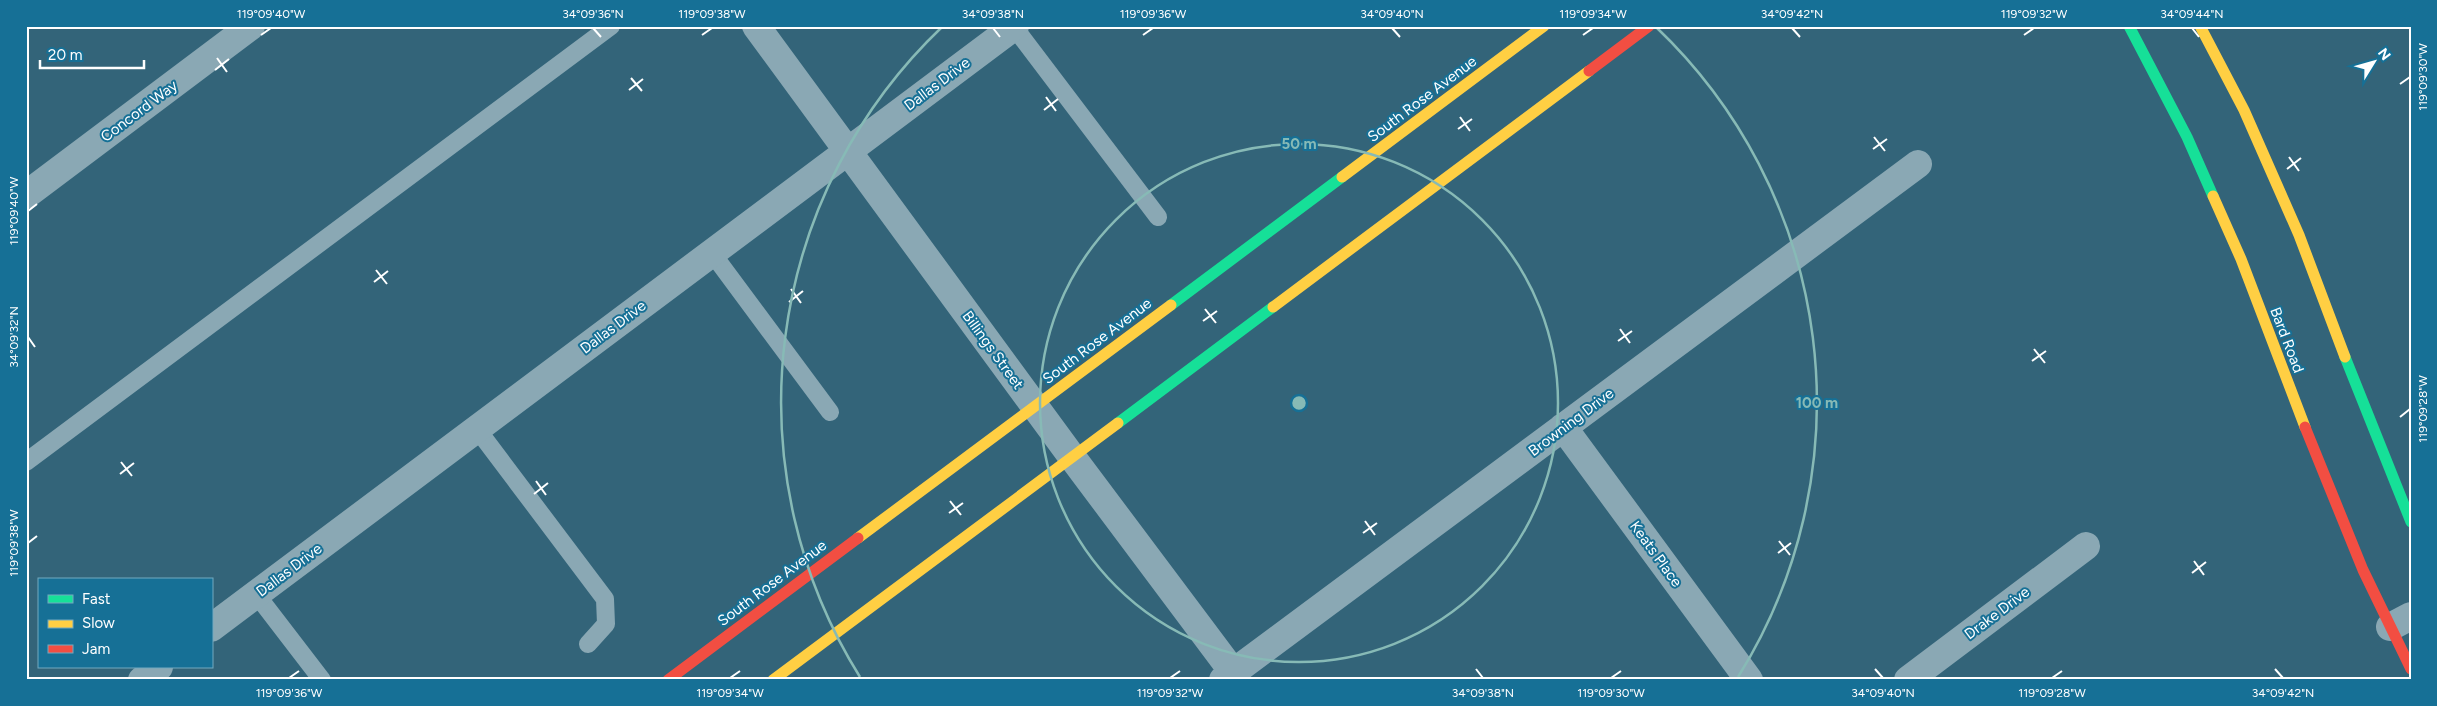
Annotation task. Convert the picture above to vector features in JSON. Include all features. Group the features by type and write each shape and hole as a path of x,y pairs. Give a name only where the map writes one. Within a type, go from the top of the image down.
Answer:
{"main road":[{"name":"South Rose Avenue","path":"668,680 1544,26"},
{"path":"773,680 1648,26"},
{"name":"Bard Road","path":"2129,26 2187,137 2240,259 2284,375 2359,561 2400,621 2411,669"},
{"path":"2200,26 2244,110 2299,236 2411,522"}],"street":[{"name":"Concord Way","path":"26,195 251,26"},
{"name":"Billings Street","path":"756,26 1072,457 1228,676"},
{"name":"Dallas Drive","path":"212,627 1014,26"},
{"name":"Browning Drive","path":"1228,676 1918,164"},
{"name":"Keats Place","path":"1563,428 1749,680"},
{"name":"Drake Drive","path":"1908,680 2086,546"},
{"path":"142,680 158,668"}],"lane":[{"path":"26,462 611,26"},
{"path":"1014,26 1158,217"},
{"path":"712,253 830,412"},
{"path":"477,429 605,599 606,624 588,644"},
{"path":"256,594 322,680"}],"traffic: fast":[{"path":"2129,26 2187,137 2213,196"},
{"path":"1171,305 1342,177"},
{"path":"1118,423 1273,307"},
{"path":"2345,357 2411,522"}],"traffic: slow":[{"path":"1342,177 1544,26"},
{"path":"2200,26 2244,110 2299,235 2345,357"},
{"path":"1273,307 1589,71"},
{"path":"2213,196 2241,259 2305,427"},
{"path":"858,538 1171,305"},
{"path":"773,680 1118,423"}],"traffic: jam":[{"path":"1589,71 1649,26"},
{"path":"2305,427 2363,570 2411,669"},
{"path":"668,680 858,538"}]}
